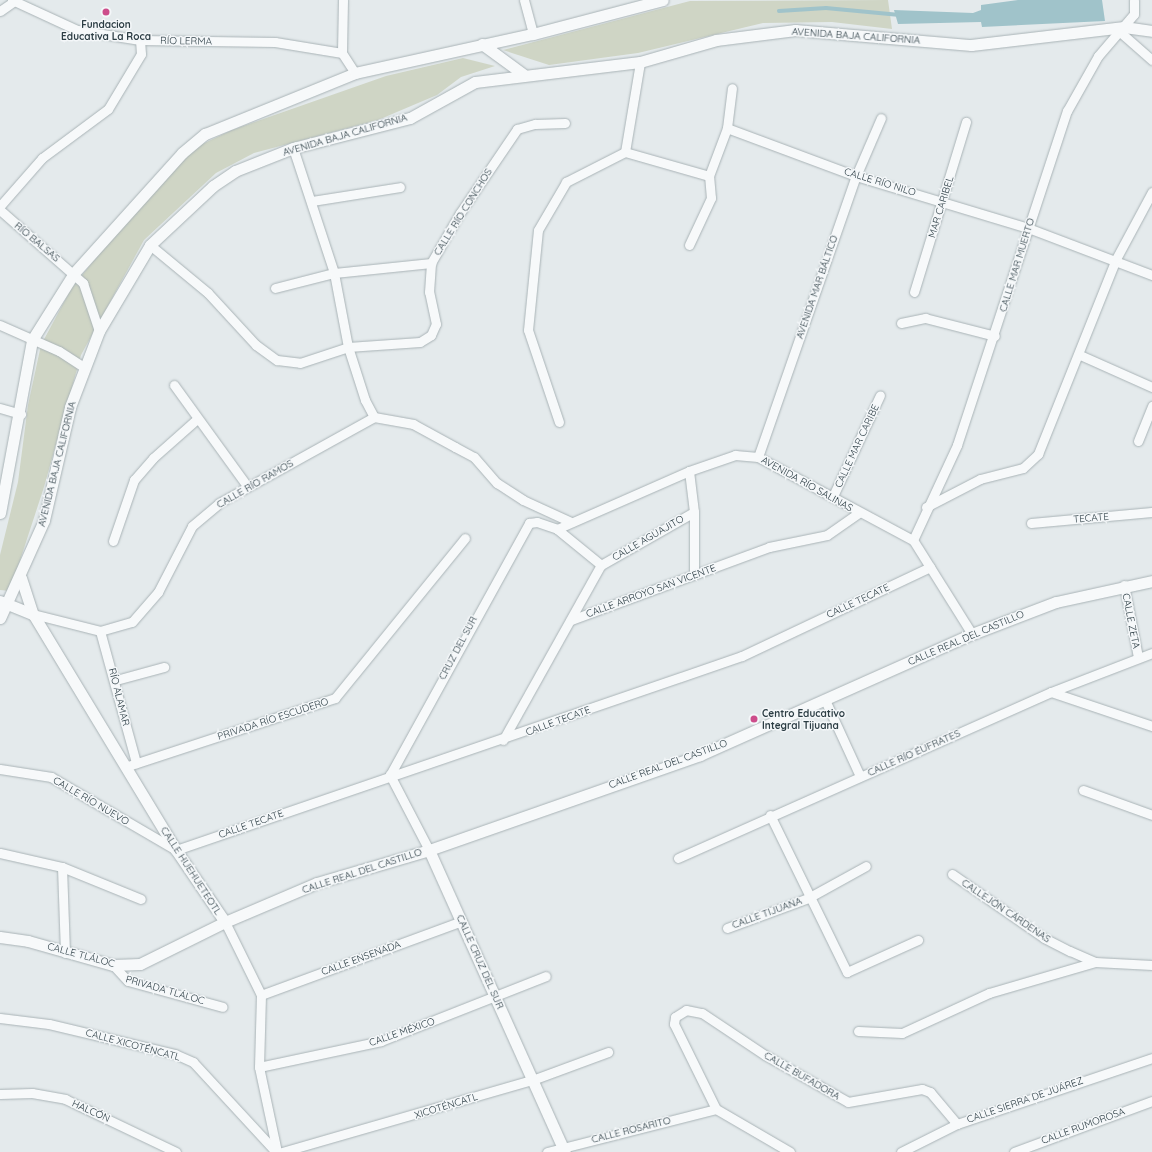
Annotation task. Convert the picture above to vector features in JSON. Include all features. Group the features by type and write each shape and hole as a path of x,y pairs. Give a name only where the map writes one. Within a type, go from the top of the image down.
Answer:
{"street":[{"path":"343,0 342,53 355,73"},
{"path":"524,0 533,34"},
{"path":"0,513 21,414 32,340 74,273 182,153 205,134 355,73 533,34 631,4 663,0"},
{"name":"CALLE MAR MUERTO","path":"913,540 926,507 957,445 995,336 1028,228 1067,112 1098,56 1134,14 1134,0"},
{"path":"0,11 12,1"},
{"name":"RÍO LERMA","path":"12,1 76,30 140,40 275,42 342,53"},
{"path":"1121,29 1152,60"},
{"name":"AVENIDA BAJA CALIFORNIA","path":"0,618 4,602 21,578 44,520 70,407 99,331 150,246 213,186 235,171 293,148 410,118 475,82 523,74 640,62 716,40 795,30 971,45 1121,29 1152,31"},
{"path":"0,206 42,158 108,109 141,54 140,40"},
{"path":"482,44 523,74"},
{"path":"625,152 640,62"},
{"path":"689,245 711,198 709,176 727,128 732,88"},
{"name":"AVENIDA MAR BÁLTICO","path":"758,457 856,176 881,118"},
{"name":"MAR CARIBEL","path":"914,292 966,122"},
{"name":"CALLE RÍO CONCHOS","path":"150,246 208,293 256,345 277,360 300,363 348,347 420,342 431,335 436,324 430,292 431,263 517,129 535,124 565,123"},
{"name":"CALLE RÍO NILO","path":"727,128 856,176 943,201 1028,228 1116,259 1152,275"},
{"path":"293,148 312,201 334,273 348,347 365,400 374,417 413,424 474,457 497,483 523,500 571,522"},
{"path":"560,422 528,330 538,230 566,182 625,152 709,176"},
{"path":"312,201 400,187"},
{"path":"926,507 980,479 1031,462 1043,445 1080,355 1116,259 1152,192"},
{"name":"RÍO BALSAS","path":"0,210 74,273 89,296 99,331"},
{"path":"275,288 334,273 431,263"},
{"path":"901,323 924,318 995,336"},
{"path":"0,324 32,340 59,351 85,368"},
{"path":"1080,355 1152,386"},
{"path":"174,385 197,419 247,486"},
{"name":"CALLE MAR CARIBE","path":"833,496 880,395"},
{"path":"1138,441 1149,425 1152,406"},
{"path":"0,408 21,414"},
{"name":"CALLE RÍO RAMOS","path":"100,632 132,622 158,592 192,526 219,503 247,486 374,417"},
{"path":"113,541 134,480 153,458 197,419"},
{"name":"AVENIDA RÍO SALINAS","path":"557,529 689,471 735,455 758,457 833,496 858,513 913,540"},
{"path":"689,471 694,512 694,575"},
{"name":"CALLE AGUAJITO","path":"601,565 694,512"},
{"name":"TECATE","path":"1031,523 1152,512"},
{"name":"CALLE ARROYO SAN VICENTE","path":"571,620 769,547 826,535 858,513"},
{"name":"CRUZ DEL SUR","path":"390,775 528,523 538,522 557,529"},
{"path":"503,740 601,565 557,529"},
{"name":"PRIVADA RÍO ESCUDERO","path":"132,765 335,698 465,538"},
{"path":"913,540 972,634"},
{"name":"CALLE TECATE","path":"176,850 390,775 503,740 742,656 930,567"},
{"name":"CALLE HUEHUETEOTL","path":"21,578 33,614 132,765 176,850 225,922 261,995 259,1067 276,1152"},
{"name":"CALLE REAL DEL CASTILLO","path":"225,922 317,884 429,850 700,755 972,634 1056,602 1124,585 1152,581"},
{"name":"CALLE ZETA","path":"1124,585 1138,657"},
{"path":"4,602 33,614 100,632"},
{"name":"RÍO ALAMAR","path":"100,632 116,680 132,765"},
{"name":"CALLE RÍO ÉUFRATES","path":"678,858 770,815 1051,692 1138,657 1152,653"},
{"path":"116,680 164,667"},
{"path":"1051,692 1152,726"},
{"path":"824,700 860,776"},
{"name":"CALLE RÍO NUEVO","path":"0,769 51,777 176,850"},
{"name":"CALLE CRUZ DEL SUR","path":"390,775 429,850 535,1079 564,1149"},
{"path":"1083,790 1152,815"},
{"path":"770,815 808,898 847,972 918,940"},
{"path":"0,853 62,867 141,899"},
{"name":"CALLE TIJUANA","path":"726,928 808,898 866,866"},
{"path":"62,867 65,953"},
{"name":"CALLEJÓN CÁRDENAS","path":"952,874 1044,938 1095,962 1152,965"},
{"name":"CALLE ENSENADA","path":"261,995 462,921"},
{"name":"CALLE TLÁLOC","path":"0,937 28,941 65,953 113,965 140,964 225,922"},
{"path":"858,1031 902,1033 989,993 1049,979 1095,962"},
{"name":"PRIVADA TLÁLOC","path":"113,965 128,981 223,1007"},
{"name":"CALLE MÉXICO","path":"259,1067 381,1041 496,997 546,976"},
{"name":"CALLE BUFADORA","path":"716,1109 674,1024 676,1018 686,1010 702,1013 765,1054 848,1102 922,1089 930,1092 957,1124"},
{"name":"CALLE XICOTÉNCATL","path":"0,1018 49,1024 174,1054 192,1062 276,1152"},
{"name":"XICOTÉNCATL","path":"282,1152 535,1079 608,1052"},
{"name":"CALLE SIERRA DE JUÁREZ","path":"901,1152 957,1124 1152,1058"},
{"name":"HALCÓN","path":"0,1094 32,1092 65,1099 176,1152"},
{"name":"CALLE RUMOROSA","path":"1014,1152 1152,1101"},
{"path":"716,1109 790,1152"},
{"name":"CALLE ROSARITO","path":"547,1152 564,1149 716,1109"}],"green space":[{"path":"888,0 892,29 832,22 763,23 638,53 549,65 503,50 690,1"},
{"path":"463,58 495,66 461,77 437,95 378,120 254,153 216,173 144,240 81,355 44,487 10,591 0,590 0,555 18,482 28,405 41,345 71,289 114,235 196,147 232,130 386,76"}],"water":[{"path":"1018,0 1102,0 1105,21 982,27 981,22 898,24 894,10 973,13 981,10 981,5"}],"waterway":[{"path":"779,11 826,8 900,15"}],"place":[{"name":"Fundacion Educativa La Roca","path":"106,12"},
{"name":"Centro Educativo Integral Tijuana","path":"754,719"}]}
